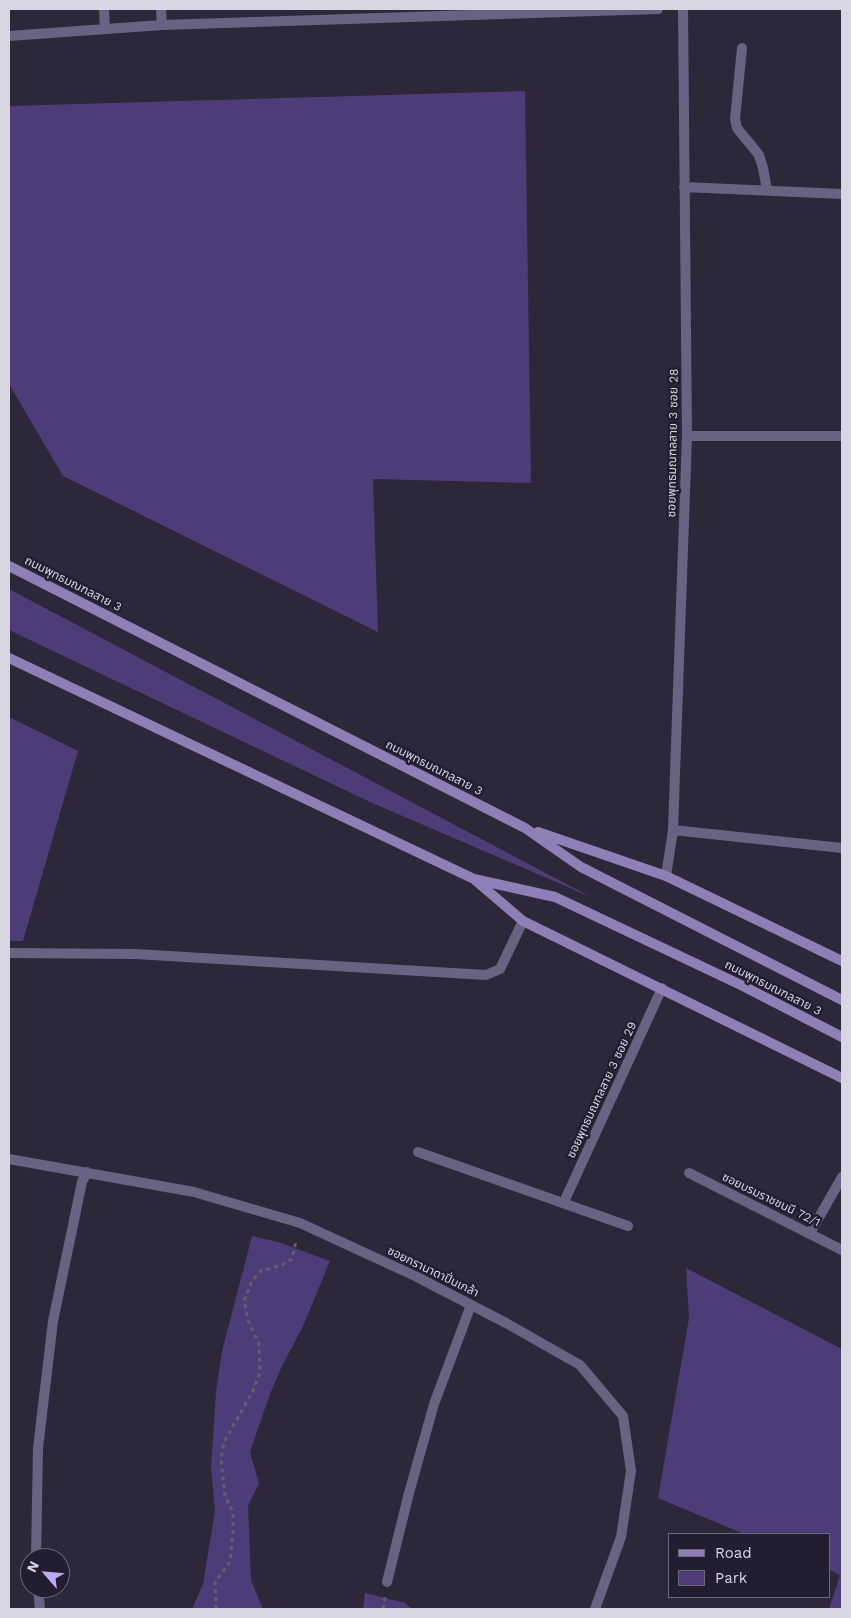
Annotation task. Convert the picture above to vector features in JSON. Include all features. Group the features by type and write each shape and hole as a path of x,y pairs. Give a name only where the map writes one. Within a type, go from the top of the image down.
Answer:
{"main road":[{"name":"ถนนพุทธมณฑลสาย 3","path":"9,566 525,828 581,867 842,1000"},
{"name":"ถนนพุทธมณฑลสาย 3","path":"9,658 474,879 555,897 743,986 842,1037"},
{"path":"525,828 666,876 842,961"},
{"path":"474,879 523,921 842,1078"}],"street":[{"path":"104,9 105,29"},
{"path":"161,9 162,25"},
{"path":"9,36 349,13 658,9"},
{"name":"ซอยพุทธมณฑลสาย 3 ซอย 28","path":"666,876 673,830 688,436 683,9"},
{"path":"742,48 735,119 738,128 759,155 764,168 767,190"},
{"path":"684,187 842,194"},
{"path":"688,436 842,436"},
{"path":"673,830 842,848"},
{"path":"9,953 135,954 486,975 500,969 523,921"},
{"name":"ซอยพุทธมณฑลสาย 3 ซอย 29","path":"564,1202 662,988"},
{"path":"418,1152 628,1226"},
{"name":"ซอยกรานาดาปิ่นเกล้า","path":"9,1159 194,1192 300,1223 471,1304 580,1365 623,1416 631,1471 622,1537 595,1609"},
{"path":"36,1548 38,1448 53,1321 82,1182 87,1172"},
{"name":"ซอยบรมราชชนนี 72/1","path":"689,1173 842,1250"},
{"path":"810,1233 842,1177"},
{"path":"387,1582 434,1404 471,1304"}],"path":[{"path":"216,1609 215,1582 230,1562 233,1533 233,1512 225,1497 221,1459 224,1442 253,1391 260,1372 259,1344 248,1320 244,1302 252,1281 261,1271 282,1265 292,1259 300,1223"}],"green space":[{"path":"525,91 531,483 373,479 378,632 63,476 9,384 9,106"},
{"path":"9,589 591,897 370,802 9,630"},
{"path":"9,717 78,751 23,941 9,941"},
{"path":"252,1236 278,1242 330,1261 303,1326 270,1394 250,1452 259,1483 248,1506 251,1580 263,1609 192,1609 203,1584 215,1511 211,1468 216,1392 222,1351"},
{"path":"686,1268 842,1349 842,1609 829,1609 840,1575 831,1570 831,1533 742,1533 658,1498 689,1318"},
{"path":"365,1593 405,1603 412,1609 363,1609"}]}
